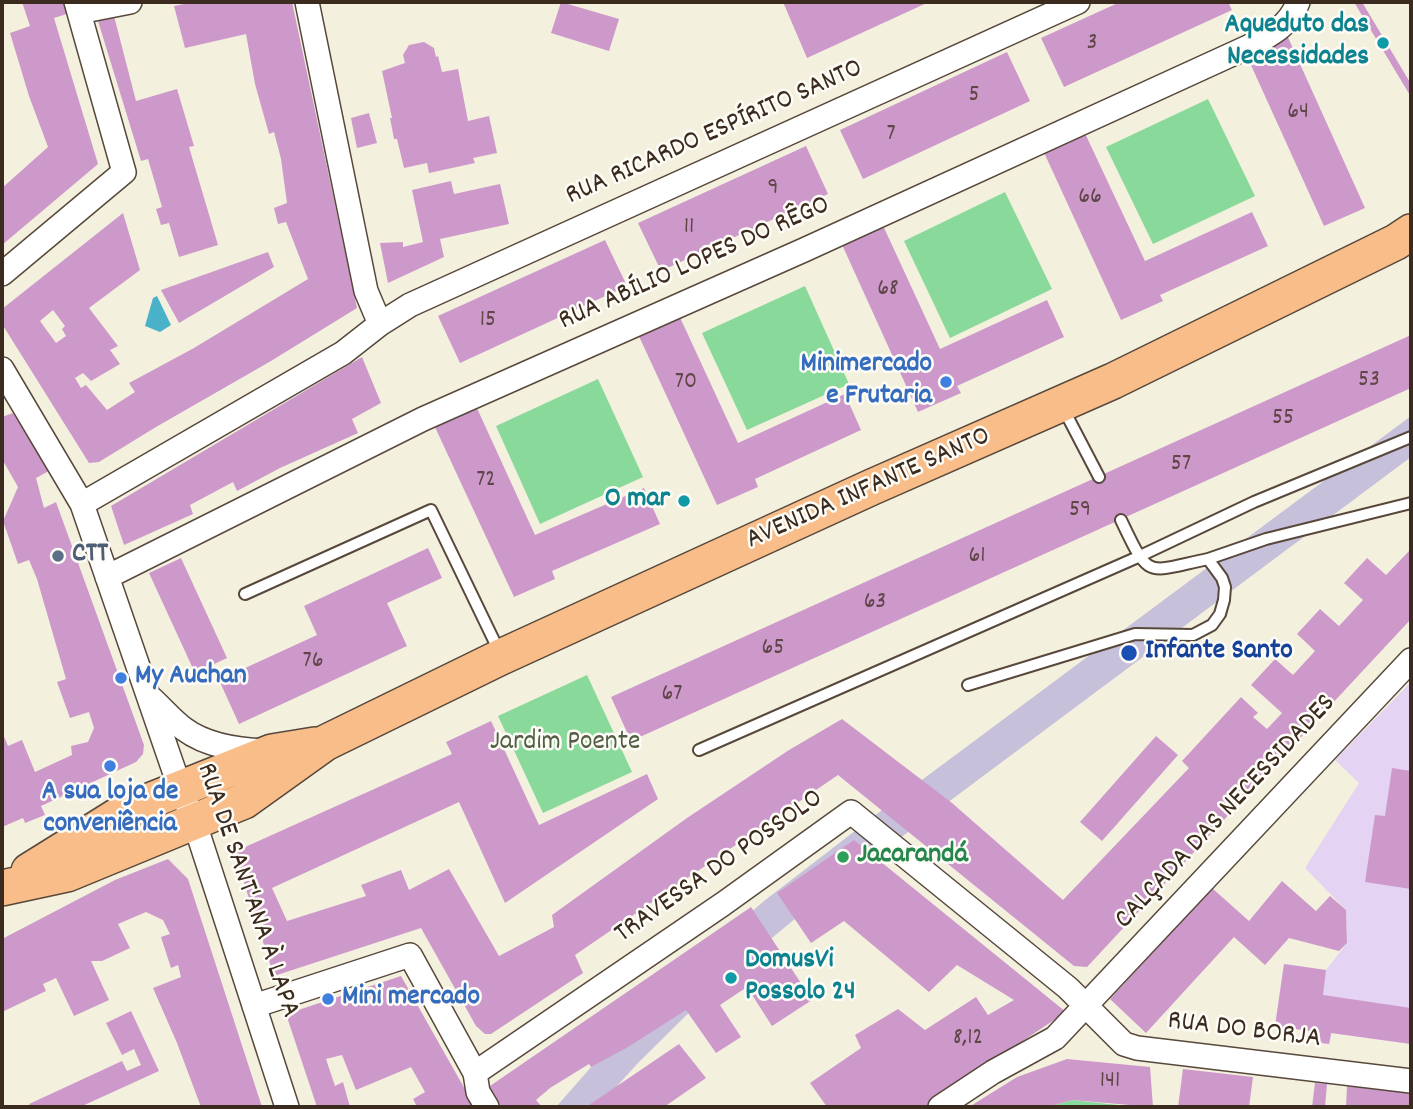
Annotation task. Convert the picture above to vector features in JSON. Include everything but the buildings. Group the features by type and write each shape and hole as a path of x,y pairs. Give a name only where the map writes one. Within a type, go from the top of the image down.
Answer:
{"main road":[{"name":"AVENIDA INFANTE SANTO","path":"2,888 67,873 244,801 325,743 501,657 872,487 1061,404 1222,328 1396,242 1411,232"},
{"name":"AVENIDA INFANTE SANTO","path":"2,888 127,810 272,752 325,743"}],"street":[{"path":"2,274 124,172 77,7 130,2"},
{"path":"307,2 366,291 380,324"},
{"name":"RUA RICARDO ESPÍRITO SANTO","path":"82,504 343,353 410,305 1078,2"},
{"name":"RUA ABÍLIO LOPES DO RÊGO","path":"107,577 423,419 804,250 1248,47 1275,33 1288,20 1298,2"},
{"name":"RUA DE SANT'ANA À LAPA","path":"5,381 82,504 147,695 194,821 287,1107"},
{"name":"CALÇADA DAS NECESSIDADES","path":"940,1107 993,1072 1055,1038 1411,660"},
{"name":"RUA DE SANT'ANA À LAPA","path":"147,695 185,730 208,742 272,752"},
{"name":"TRAVESSA DO POSSOLO","path":"475,1073 723,904 850,812 1068,988 1085,1006"},
{"path":"254,1006 410,955 475,1073 478,1092 487,1107"},
{"name":"RUA DO BORJA","path":"1085,1006 1124,1044 1137,1048 1411,1082"}],"lane":[{"path":"1061,404 1099,477"},
{"path":"698,750 1138,557 1254,502 1411,437"},
{"path":"1121,520 1138,557 1152,569 1162,570 1208,559 1266,539 1411,503"},
{"path":"246,594 431,510 501,657"},
{"path":"968,685 1135,634 1193,635 1212,625 1220,614 1224,600 1225,587 1222,578 1208,559"}],"shaded area":[{"path":"1411,416 1411,457 825,894 726,976 638,1063 598,1107 556,1107 614,1041 705,952 764,901 899,797"},
{"path":"1411,682 1411,1044 1332,1033 1329,1044 1315,1042 1316,1032 1275,1026 1284,964 1326,970 1347,943 1346,910 1305,868 1359,783 1335,760"}],"green space":[{"path":"1208,99 1255,196 1153,244 1106,147"},
{"path":"1005,192 1052,289 950,338 904,241"},
{"path":"805,286 849,384 747,430 702,333"},
{"path":"598,379 643,477 540,524 496,426"},
{"name":"Jardim Poente","path":"587,675 632,772 543,813 498,716"},
{"path":"1072,1100 1137,1107 1055,1105"}],"water":[{"path":"157,296 171,325 160,332 145,326 153,298"}],"place":[{"name":"Aqueduto das Necessidades","path":"1383,43"},
{"name":"Minimercado e Frutaria","path":"946,382"},
{"name":"O mar","path":"684,501"},
{"name":"CTT","path":"58,556"},
{"name":"Infante Santo","path":"1129,653"},
{"name":"My Auchan","path":"121,678"},
{"name":"A sua loja de conveniência","path":"110,766"},
{"name":"Jacarandá","path":"843,857"},
{"name":"DomusVi Possolo 24","path":"731,978"},
{"name":"Mini mercado","path":"328,999"}]}
